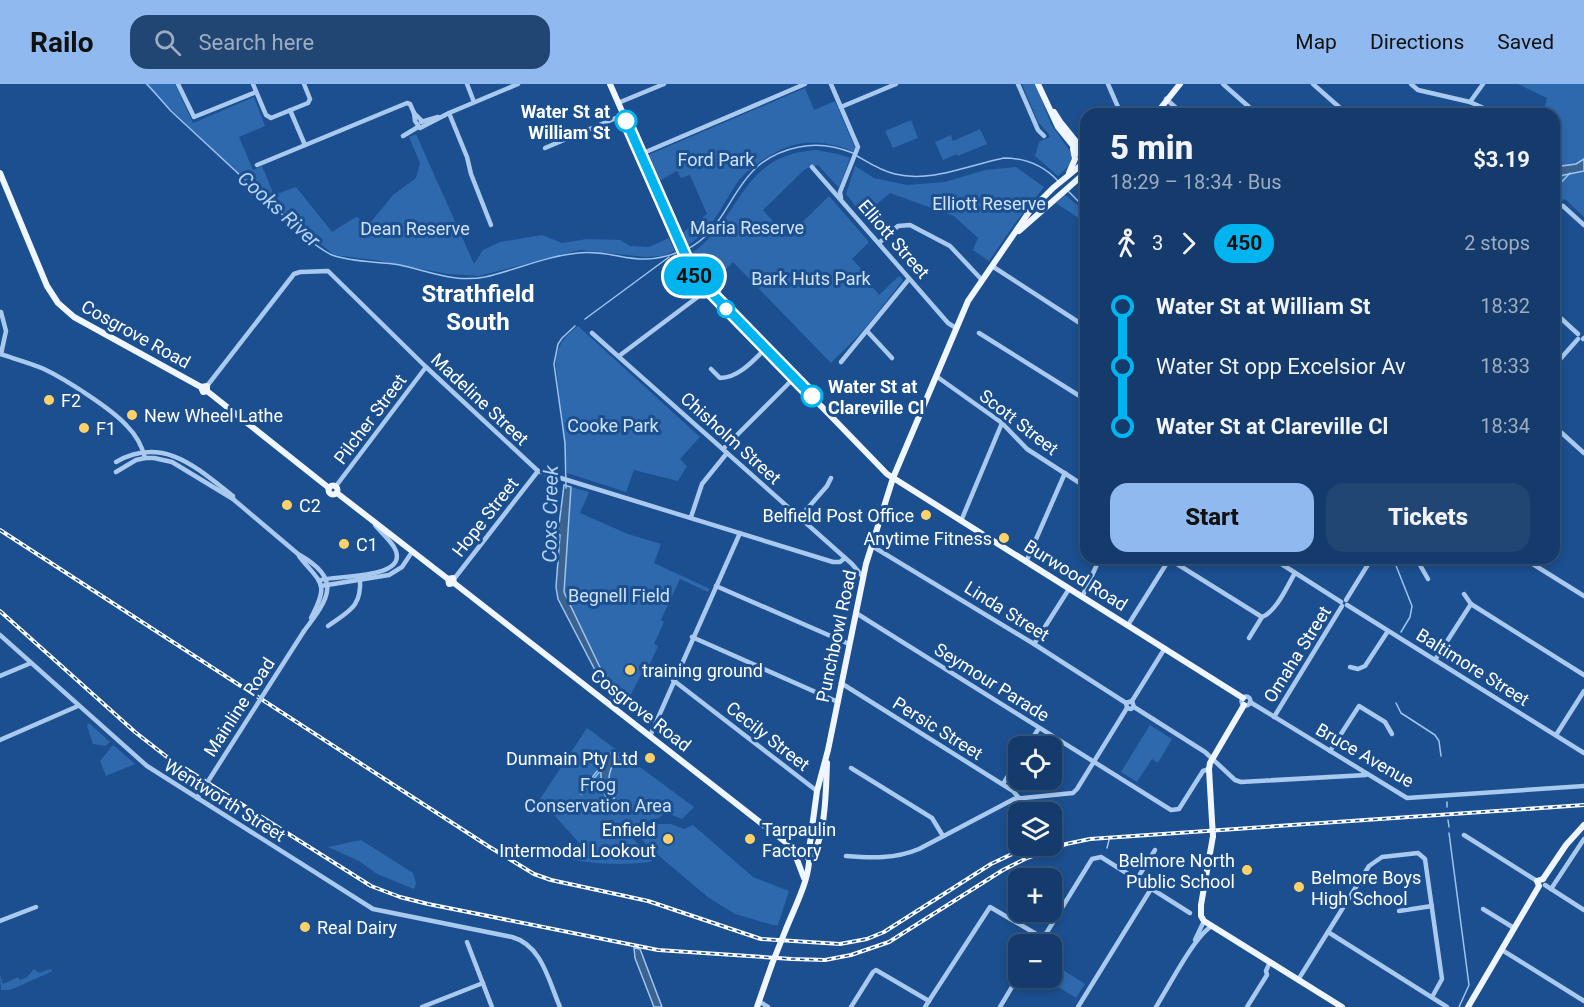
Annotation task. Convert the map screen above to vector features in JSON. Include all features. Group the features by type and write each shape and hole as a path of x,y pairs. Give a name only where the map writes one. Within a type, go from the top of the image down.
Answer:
{"main road":[{"name":"Burwood Road","path":"610,84 694,275 893,478 1165,648 1246,702"},
{"path":"1040,84 1056,116 1080,147"},
{"path":"1040,84 1055,122 1080,155"},
{"path":"1160,108 1176,86"},
{"path":"1156,108 1166,100"},
{"path":"1070,136 1080,141"},
{"path":"1066,177 1075,159 1072,144"},
{"name":"Punchbowl Road","path":"810,859 809,850 817,791 828,750 863,577 893,478 968,301 1029,212 1080,166"},
{"name":"Cosgrove Road","path":"0,173 46,286 61,307 74,317 205,388 369,519 810,859"},
{"name":"Punchbowl Road","path":"1013,237 1080,177"},
{"path":"1246,702 1212,758 1209,769 1214,836 1201,916 1204,921 1341,1007"},
{"name":"Punchbowl Road","path":"759,1005 772,964 804,882 810,859 815,852 821,828 828,750"},
{"path":"1468,1007 1566,845 1584,825"},
{"path":"793,848 804,882"}],"street":[{"path":"178,84 194,117 256,92"},
{"path":"253,84 267,117 273,117 309,101 304,84"},
{"path":"467,84 474,102"},
{"path":"403,136 419,125 518,84"},
{"path":"618,104 664,84"},
{"path":"640,154 805,84"},
{"path":"831,84 858,142 858,151 840,192 841,199"},
{"path":"842,107 896,84"},
{"path":"1018,84 1038,130 1044,136"},
{"path":"1108,84 1118,108"},
{"path":"1223,84 1250,108"},
{"path":"1411,84 1418,90 1470,102 1484,108"},
{"path":"1470,102 1483,84"},
{"path":"1315,85 1340,108"},
{"path":"1166,100 1176,108"},
{"path":"257,165 405,104 410,104 419,125"},
{"path":"290,110 305,145"},
{"path":"449,113 468,157 471,174 491,225"},
{"path":"545,148 623,115"},
{"name":"Elliott Street","path":"812,167 948,323 956,328"},
{"path":"1563,206 1584,225"},
{"path":"879,243 898,226 910,225 950,246 982,280"},
{"path":"992,266 1080,323"},
{"name":"Madeline Street","path":"205,388 294,274 328,271 426,367 538,471 833,562 840,562 845,558"},
{"path":"841,363 909,279"},
{"path":"619,356 707,290"},
{"path":"1,312 6,331 0,354 39,367 68,383 124,423 137,438 145,458"},
{"path":"1560,317 1582,336 1560,360"},
{"path":"867,331 892,358"},
{"name":"Chisholm Street","path":"592,333 800,517 852,564 863,577"},
{"path":"979,333 1080,396"},
{"path":"711,369 720,378 727,377 748,366 765,349"},
{"name":"Pilcher Street","path":"334,489 426,367"},
{"name":"Scott Street","path":"936,376 1002,423 1027,449 1080,483"},
{"path":"723,449 794,378"},
{"path":"961,521 1002,423"},
{"path":"1560,431 1584,453"},
{"path":"116,462 132,453 154,451 167,453 184,461 209,477 232,496 298,554 324,582 392,574 402,567 412,552"},
{"path":"691,517 702,484 727,453"},
{"path":"116,472 136,460 165,459 234,499"},
{"name":"Hope Street","path":"452,581 538,471"},
{"path":"1026,562 1065,473"},
{"path":"800,517 827,486 831,478"},
{"path":"360,578 384,572 391,567 396,558 393,546 369,519"},
{"path":"650,736 740,533"},
{"name":"Linda Street","path":"872,546 1034,644 1127,706"},
{"path":"852,564 859,566 866,564"},
{"path":"1083,597 1097,564"},
{"path":"1128,625 1167,564"},
{"path":"1178,564 1262,617"},
{"name":"Baltimore Street","path":"1281,564 1584,753"},
{"name":"Omaha Street","path":"1274,717 1368,564"},
{"path":"1419,564 1428,579"},
{"path":"1533,564 1584,596"},
{"path":"1249,638 1262,617 1273,608 1295,573"},
{"path":"328,626 357,603 360,594 360,578"},
{"name":"Mainline Road","path":"197,798 304,631 321,598 324,582"},
{"path":"716,586 849,644"},
{"path":"1034,644 1069,589"},
{"path":"1464,594 1470,604 1584,675"},
{"path":"1435,660 1470,604"},
{"name":"Seymour Parade","path":"856,613 1175,811 1179,809 1203,771 1209,769"},
{"path":"1350,667 1358,669 1365,666 1388,631"},
{"name":"Wentworth Street","path":"0,636 141,761 373,909 517,938 529,945 538,957 560,1007"},
{"path":"692,637 838,702"},
{"path":"846,856 879,858 907,854 1010,800 1073,792 1095,762 1127,706 1165,648"},
{"path":"0,676 31,663"},
{"name":"Cecily Street","path":"673,680 817,791"},
{"name":"Persic Street","path":"842,683 1013,790 1019,798"},
{"path":"1556,735 1584,691"},
{"path":"1132,701 1134,707"},
{"name":"Bruce Avenue","path":"1246,702 1407,798 1584,786"},
{"path":"0,740 78,706"},
{"path":"1127,706 1132,709 1134,707 1212,758 1234,780 1241,782 1368,775"},
{"path":"1330,751 1359,706 1385,722 1392,734"},
{"path":"1034,736 1039,728"},
{"path":"1344,775 1351,764"},
{"path":"851,768 932,818 943,836"},
{"path":"1003,784 1008,776"},
{"path":"1464,835 1584,910"},
{"path":"1543,884 1584,839"},
{"path":"1137,879 1155,850"},
{"path":"1298,980 1369,866 1382,856 1418,853 1424,857 1442,979 1432,997"},
{"path":"1045,934 1092,859 1101,857 1190,914"},
{"path":"1077,1007 1151,889"},
{"path":"1399,911 1432,906"},
{"path":"0,921 36,907"},
{"path":"925,1007 990,907 1036,934"},
{"path":"1483,909 1514,928"},
{"path":"1194,947 1204,921"},
{"path":"1156,1007 1205,931 1212,926"},
{"path":"1328,932 1447,1007"},
{"path":"467,942 492,1007"},
{"path":"1502,950 1584,1001"},
{"path":"1247,1007 1267,975 1266,971 1270,962"},
{"path":"851,1007 876,970 929,1001"},
{"path":"425,1006 483,983"},
{"path":"1000,1007 1011,988"},
{"path":"759,1005 768,1007"}],"green space":[{"name":"Dean Reserve","path":"144,84 175,84 193,123 254,97 265,126 239,137 253,170 262,166 274,195 296,187 332,232 356,217 370,223 393,195 416,178 420,163 409,137 416,134 474,264 483,250 500,242 542,235 562,243 587,239 620,240 630,246 649,247 669,238 675,251 662,256 645,257 580,250 479,276 448,274 334,255 267,200"},
{"path":"1022,84 1036,84 1051,124 1072,154 1070,165 1058,176 1035,156 1039,142 1050,137 1038,122"},
{"path":"1518,84 1584,84 1584,159 1576,164 1560,166 1560,108 1544,108 1547,98"},
{"name":"Ford Park","path":"805,88 814,110 835,101 855,152 829,144 806,143 772,154 741,177 710,226 695,241 685,247 679,236 707,214 690,175 681,178 677,171 657,182 646,156"},
{"path":"911,120 918,138 893,148 885,131"},
{"path":"980,129 987,144 943,160 935,142 951,135 953,141"},
{"name":"Bark Huts Park","path":"816,150 850,158 839,188 818,165 805,169 763,210 787,237 829,196 869,242 852,259 865,273 863,276 879,295 899,276 903,280 863,331 831,363 733,262 726,269 720,263 704,278 690,254 707,240 756,176 771,163 790,154"},
{"name":"Elliott Reserve","path":"855,166 874,178 907,185 945,182 985,170 1016,167 1044,187 989,261 973,250 978,238 954,216 890,193 863,216 846,194"},
{"path":"1584,171 1584,217 1565,199 1560,202 1560,176"},
{"path":"1065,195 1080,207 1080,219 1056,203"},
{"name":"Cooke Park","path":"578,326 700,437 680,459 687,466 678,481 634,470 626,492 567,473 556,365 562,342"},
{"name":"Begnell Field","path":"571,487 589,492 580,513 628,534 661,544 654,563 710,589 708,592 680,579 661,620 664,622 654,644 658,646 624,708 617,703 564,592"},
{"path":"89,723 110,742 105,746 93,744 87,726"},
{"path":"1150,725 1172,739 1158,763 1152,759 1137,782 1121,772"},
{"name":"Frog Conservation Area","path":"587,728 694,807 682,819 665,812 659,818 635,824 629,834 652,860 651,862 608,864 566,858 580,844 540,799"},
{"path":"113,745 135,764 106,776 100,761"},
{"path":"648,824 671,824 684,829 693,825 753,877 789,891 778,925 735,914 709,898 646,845 639,835 641,828"},
{"path":"361,840 413,873 416,883 414,889 377,874 359,861 328,847"},
{"path":"34,969 39,973 50,969 53,971 10,990 1,990 0,974 3,984 18,977 20,980 27,977"},
{"path":"1062,969 1085,984 1076,998 1060,988 1062,988"}],"shaded area":[{"path":"1584,159 1584,171 1560,176 1560,166 1576,164"},
{"path":"564,485 571,487 564,592 617,703 608,695 558,599 556,587 560,535 558,533"},
{"path":"612,752 618,757 609,775 616,804 609,806 601,783 601,770 580,793"},
{"path":"634,948 640,949 662,1007 654,1007 635,958"}],"waterway":[{"name":"Cooks River","path":"147,84 171,111 313,243 332,255 400,265 453,277 474,278 578,253 652,259 681,251"},
{"name":"Cooks River","path":"685,250 702,239 715,226 745,179 776,154 813,145 833,147 853,153"},
{"name":"Cooks River","path":"857,156 885,171 909,176 936,175 1012,158 1040,167 1058,181"},
{"path":"1560,184 1570,173"},
{"name":"Cooks River","path":"1068,191 1080,203"},
{"name":"Coxs Creek","path":"585,319 669,257"},
{"name":"Coxs Creek","path":"566,488 565,443 554,364 558,344 575,326"},
{"path":"1395,564 1412,606 1410,617 1401,632"},
{"path":"1396,703 1401,713 1435,735 1439,741 1441,756"},
{"path":"1447,802 1447,807"},
{"path":"1448,820 1449,827"},
{"path":"1449,833 1469,985 1459,1007"},
{"path":"1107,848 1109,840"}],"railway":[{"path":"0,530 488,846 534,874 551,880 648,901 761,939 840,944 867,939 884,932 991,864 1008,856"},
{"path":"0,611 135,732 167,757 371,886 428,904 658,950 825,960 851,955 889,942 1003,870 1027,858 1066,844 1090,839 1584,805"}],"bus line":[{"name":"450","path":"626,121 694,275 812,396"}],"place":[{"name":"Water St at William St","path":"626,121"},
{"name":"Water St at Clareville Cl","path":"812,396"},
{"name":"F2","path":"49,400"},
{"name":"New Wheel Lathe","path":"132,415"},
{"name":"F1","path":"84,428"},
{"name":"C2","path":"287,505"},
{"name":"Belfield Post Office","path":"926,515"},
{"name":"Anytime Fitness","path":"1004,538"},
{"name":"C1","path":"344,544"},
{"name":"training ground","path":"630,670"},
{"name":"Dunmain Pty Ltd","path":"650,758"},
{"name":"Enfield Intermodal Lookout","path":"668,839"},
{"name":"Tarpaulin Factory","path":"750,839"},
{"name":"Belmore North Public School","path":"1247,870"},
{"name":"Belmore Boys High School","path":"1299,887"},
{"name":"Real Dairy","path":"305,927"}],"district":[{"name":"Strathfield South","path":"478,308"}],"park label":[{"name":"Maria Reserve","path":"747,227"}]}
